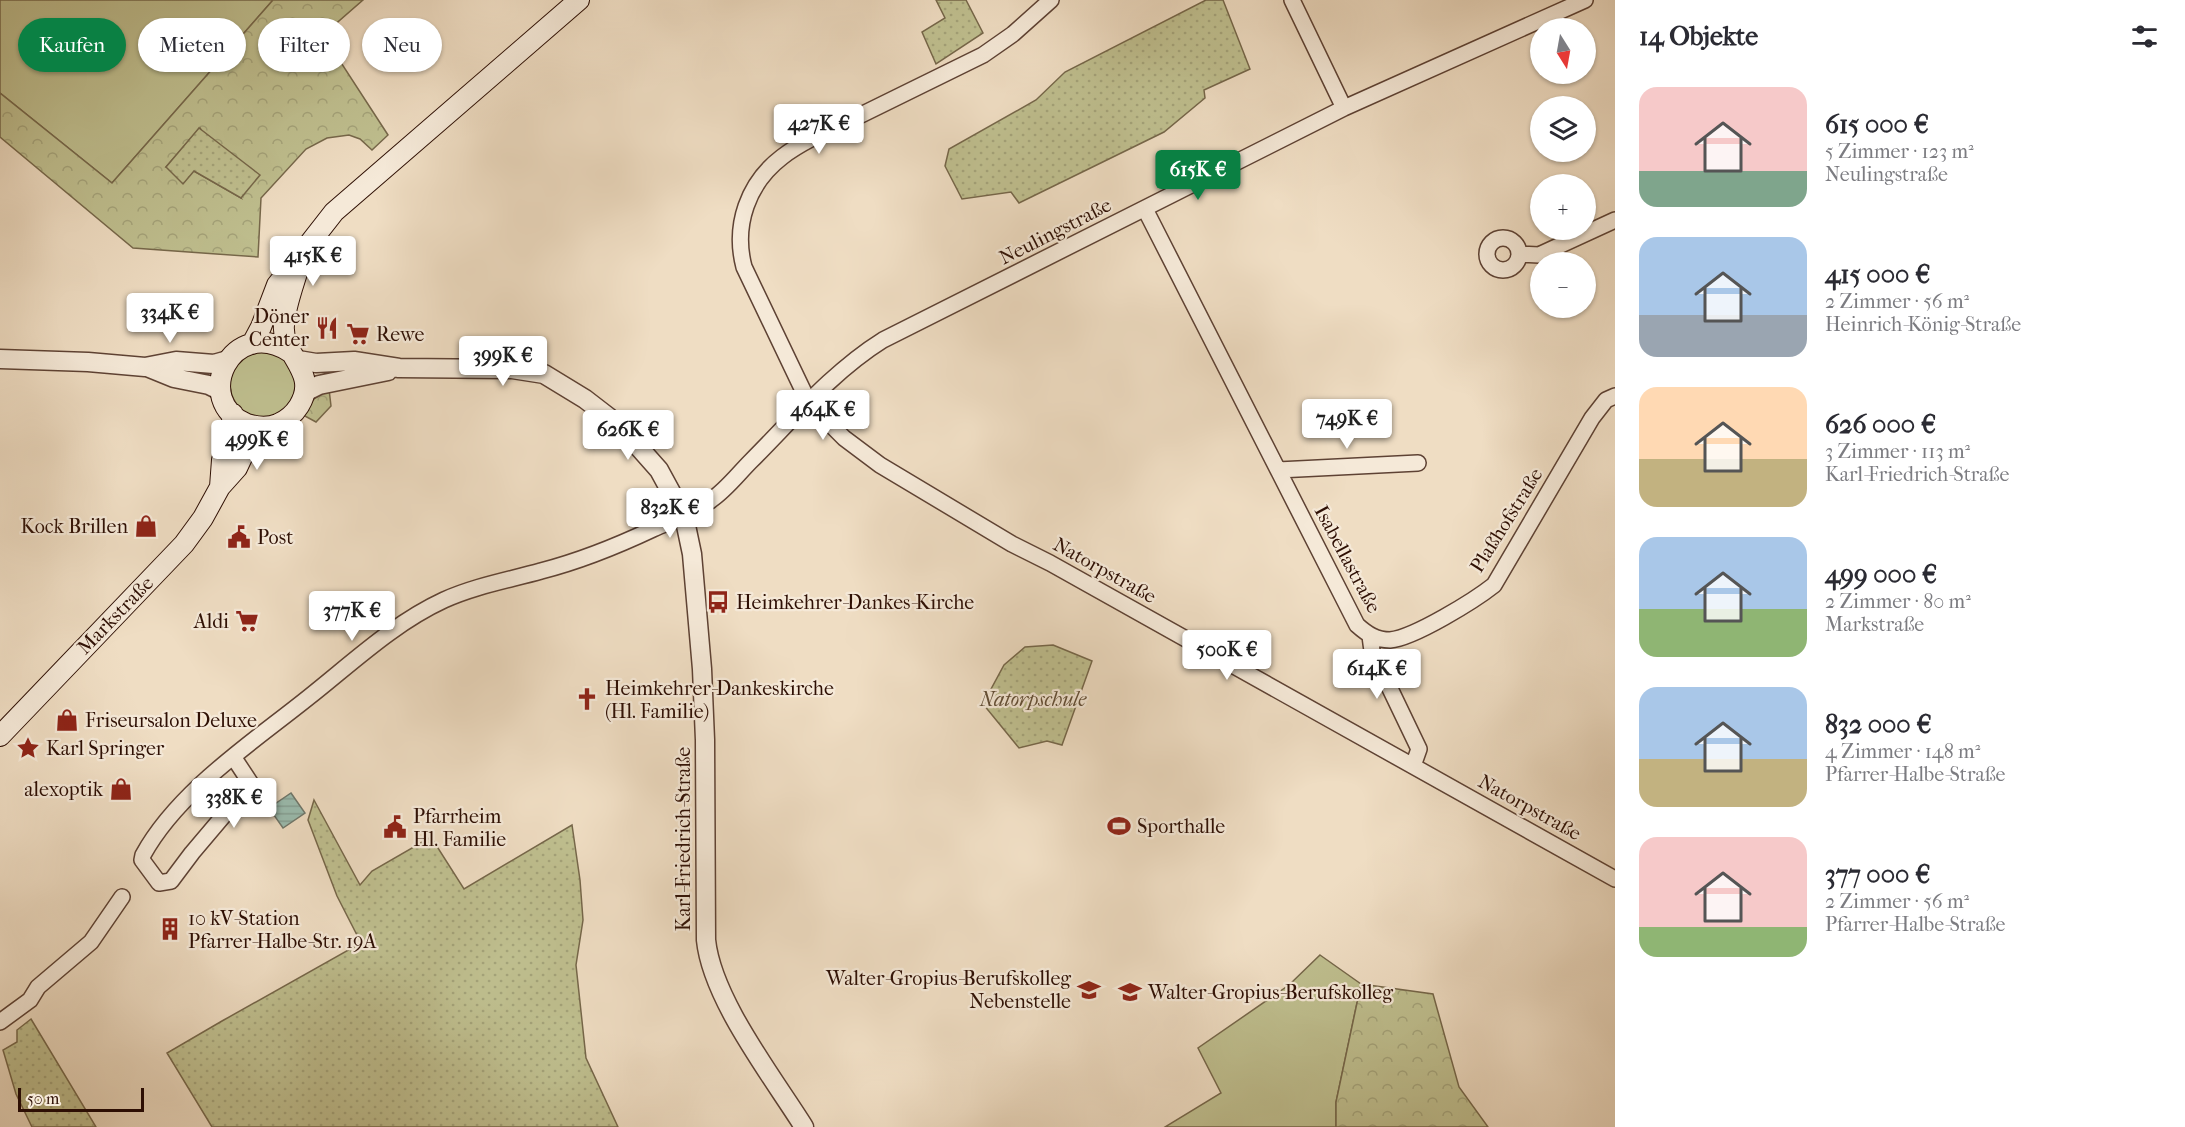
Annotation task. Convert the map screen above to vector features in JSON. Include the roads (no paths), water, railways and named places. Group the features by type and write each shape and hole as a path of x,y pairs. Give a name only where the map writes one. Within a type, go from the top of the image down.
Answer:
{"main road":[{"path":"252,344 277,285 317,232 353,194 579,0"},
{"path":"294,356 270,342 252,344 238,350 228,360 221,377 223,399 232,414 245,423 266,426 287,419 295,411 305,392 303,370 294,356 283,327 303,253"},
{"name":"Markstraße","path":"220,487 222,460 229,442 232,414"},
{"name":"Markstraße","path":"0,736 183,544 203,518 220,487 237,468 252,436 266,426"}],"street":[{"name":"Natorpstraße","path":"1051,0 1013,34 983,55 785,154 759,181 747,201 741,222 741,253 744,267 809,403 844,438 898,476 1012,543 1615,879"},
{"path":"1293,0 1344,108"},
{"name":"Neulingstraße","path":"234,758 255,790 220,820 171,881 159,883 142,860 166,819 189,795 234,758 412,618 444,600 612,548 684,516 712,500 854,359 883,340 1344,108 1585,0"},
{"name":"Isabellastraße","path":"1145,209 1357,625 1370,636 1372,651 1419,749 1413,766"},
{"path":"1519,254 1539,255 1615,220"},
{"name":"Karl-Friedrich-Straße","path":"294,356 316,363 354,361 399,368 512,369 528,370 550,376 620,426 659,470 684,516 692,554 702,669 705,740 705,940 707,957 723,996 753,1048 804,1127"},
{"path":"0,359 145,367 176,361 214,364 228,360"},
{"path":"145,367 174,378 209,385 221,391"},
{"name":"Karl-Friedrich-Straße","path":"305,392 320,384 399,368"},
{"name":"Plaßhofstraße","path":"1370,636 1380,639 1400,638 1457,610 1494,585 1592,418 1606,400 1615,396"},
{"path":"1278,470 1418,463"},
{"path":"0,1022 30,1000 38,987 91,942 122,897"}],"place":[{"name":"Döner Center","path":"327,328"},
{"name":"Rewe","path":"358,334"},
{"name":"Kock Brillen","path":"146,526"},
{"name":"Post","path":"239,537"},
{"name":"Heimkehrer-Dankes-Kirche","path":"718,602"},
{"name":"Aldi","path":"247,621"},
{"name":"Heimkehrer-Dankeskirche (Hl. Familie)","path":"587,699"},
{"name":"Friseursalon Deluxe","path":"67,720"},
{"name":"Karl Springer","path":"28,748"},
{"name":"alexoptik","path":"121,789"},
{"name":"Sporthalle","path":"1119,826"},
{"name":"Pfarrheim Hl. Familie","path":"395,827"},
{"name":"10 kV-Station Pfarrer-Halbe-Str. 19A","path":"170,929"},
{"name":"Walter-Gropius-Berufskolleg Nebenstelle","path":"1089,990"},
{"name":"Walter-Gropius-Berufskolleg","path":"1130,992"}],"park label":[{"name":"Natorpschule","path":"1033,699"}]}
